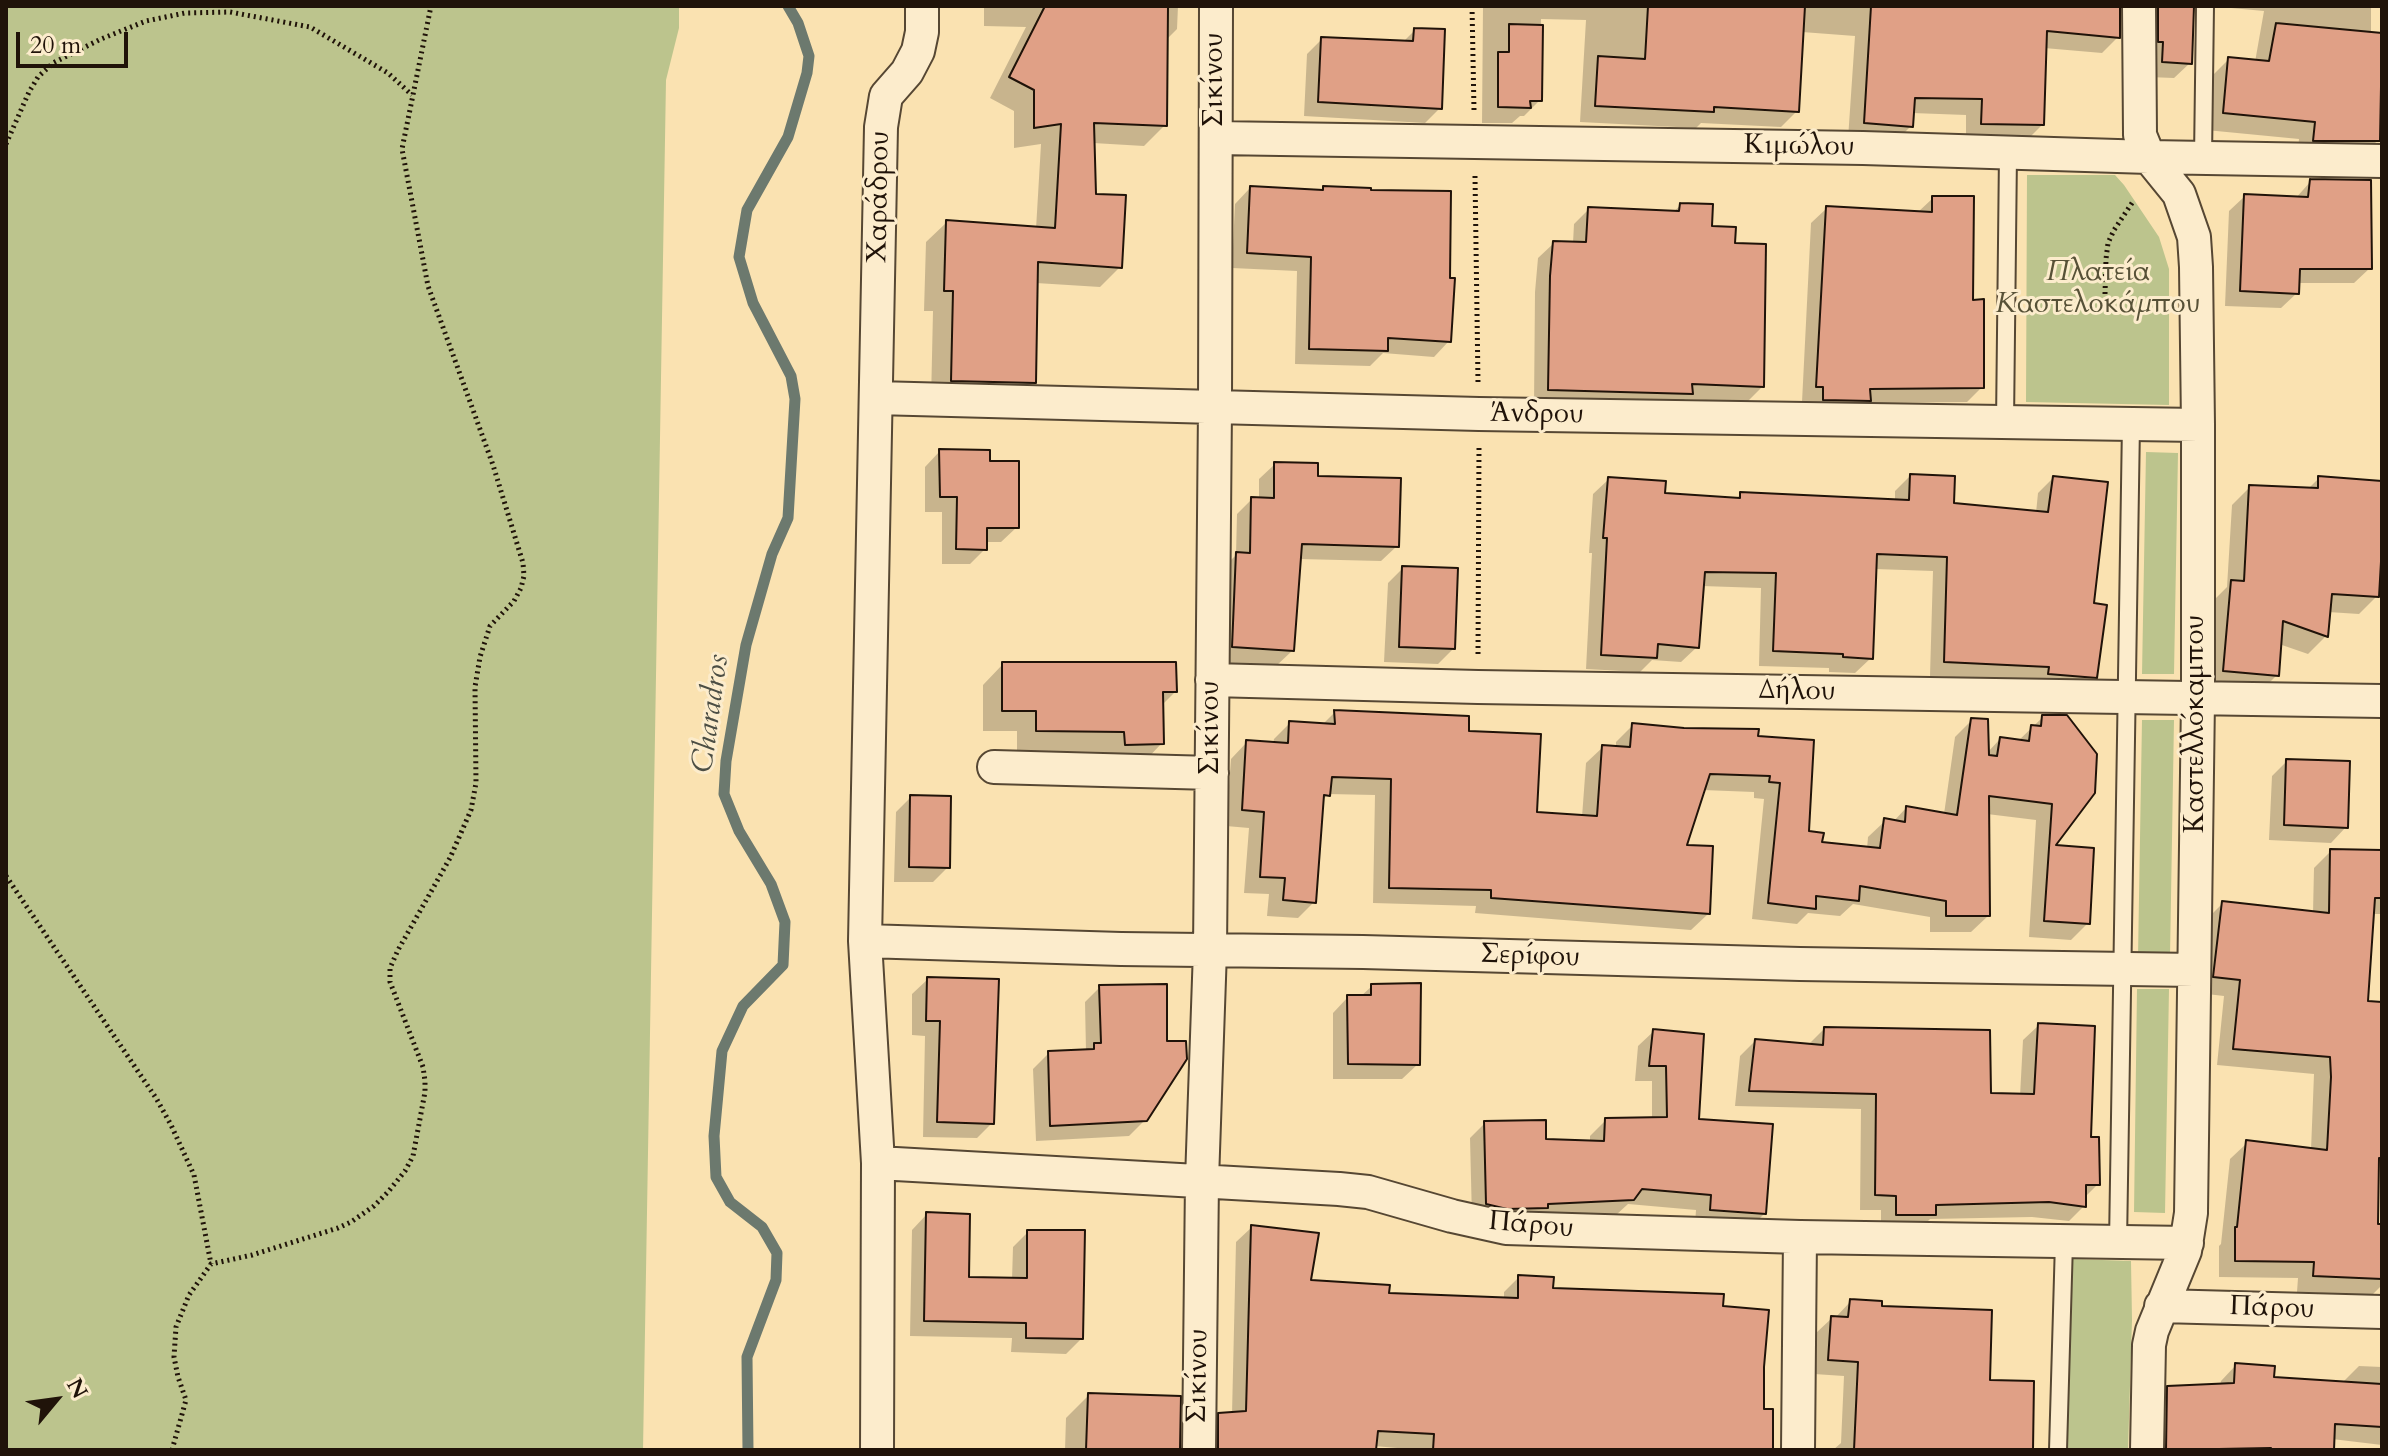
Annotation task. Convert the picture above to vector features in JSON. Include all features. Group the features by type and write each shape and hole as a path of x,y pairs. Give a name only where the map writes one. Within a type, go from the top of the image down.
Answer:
{"street":[{"name":"Χαράδρου","path":"877,1450 878,1163 865,941 883,107 888,93 907,72 918,51 922,6"},
{"name":"Σικίνου","path":"1199,1450 1202,1180 1210,950 1216,6"},
{"name":"Καστελλόκαμπου","path":"2139,6 2140,135 2149,157 2179,194 2190,222 2195,252 2198,425 2198,699 2191,1213 2180,1268 2161,1306 2149,1345 2147,1450"},
{"name":"Κιμώλου","path":"1216,138 2382,161"},
{"path":"2179,194 2218,158"},
{"name":"Άνδρου","path":"876,398 1479,414 2198,425"},
{"name":"Δήλου","path":"1212,680 2382,701"},
{"path":"994,767 1212,773"},
{"name":"Σερίφου","path":"865,941 2194,970"},
{"name":"Πάρου","path":"878,1163 1368,1192 1506,1228 1800,1237 2187,1243"},
{"path":"1798,1450 1800,1237"},
{"name":"Πάρου","path":"2161,1306 2382,1312"}],"lane":[{"path":"2205,6 2218,158"},
{"path":"2005,423 2008,153"},
{"path":"2118,1243 2131,424"},
{"path":"2058,1450 2064,1242"}],"path":[{"path":"172,1450 186,1400 174,1357 176,1327 189,1295 211,1264 281,1246 351,1222 388,1192 413,1156 425,1081 390,982 390,968 450,858 471,810 476,783 475,687 480,657 490,626 514,601 524,576 523,563 493,465 428,286 402,149 431,6"},
{"path":"1472,6 1479,414 1478,687"},
{"path":"6,144 29,92 38,77 53,63 146,21 185,13 230,12 310,27 388,73 413,95"},
{"path":"2105,294 2108,243 2134,200"},
{"path":"6,876 156,1098 171,1125 194,1175 211,1264"}],"green space":[{"path":"6,6 679,6 679,28 666,80 643,1450 6,1450"},
{"name":"Πλατεία Καστελοκάμπου","path":"2027,175 2115,175 2159,237 2169,269 2169,405 2026,402"},
{"path":"2146,452 2178,453 2174,674 2142,674"},
{"path":"2142,720 2174,720 2170,957 2138,957"},
{"path":"2137,989 2169,989 2165,1213 2134,1212"},
{"path":"2073,1259 2131,1261 2128,1450 2067,1450"}],"building":[{"path":"1045,6 1168,6 1167,126 1094,123 1096,194 1126,195 1122,268 1038,262 1036,383 951,381 953,291 944,291 946,220 1055,228 1061,124 1034,128 1034,90 1009,77"},
{"path":"1648,6 1805,6 1799,112 1714,107 1714,112 1595,106 1598,56 1645,59"},
{"path":"1871,6 2120,6 2120,38 2047,31 2044,125 1981,124 1982,99 1915,98 1913,127 1864,123"},
{"path":"2158,6 2194,6 2192,64 2162,62 2163,42 2158,42"},
{"path":"2276,23 2382,33 2380,141 2313,141 2315,122 2223,113 2228,57 2269,61"},
{"path":"1509,24 1543,25 1542,101 1530,101 1531,108 1498,107 1498,52 1509,52"},
{"path":"1414,28 1445,29 1442,109 1318,102 1321,37 1413,41"},
{"path":"2310,179 2371,180 2372,269 2300,269 2299,294 2240,291 2244,194 2308,197"},
{"path":"1250,186 1451,191 1450,278 1455,278 1451,342 1388,338 1388,351 1309,349 1311,257 1247,253"},
{"path":"1932,196 1974,196 1973,300 1984,299 1984,388 1870,389 1871,401 1823,400 1823,387 1816,387 1826,206 1932,212"},
{"path":"1680,203 1713,204 1712,226 1736,227 1735,243 1766,244 1764,387 1692,384 1693,394 1548,390 1553,241 1586,242 1588,207 1679,211"},
{"path":"939,449 990,450 990,461 1019,461 1019,528 987,528 987,550 956,549 957,497 940,497"},
{"path":"1274,462 1318,463 1318,476 1401,478 1399,547 1302,544 1294,651 1232,647 1236,552 1250,553 1251,497 1274,498"},
{"path":"1910,474 1955,476 1954,503 2048,512 2053,476 2108,482 2094,603 2107,605 2097,678 2048,674 2049,667 1944,662 1947,557 1877,554 1873,659 1843,657 1843,654 1773,651 1776,573 1705,572 1699,648 1658,644 1657,658 1601,655 1607,538 1603,538 1608,477 1666,481 1665,493 1740,498 1740,492 1909,500"},
{"path":"2318,476 2382,481 2379,597 2332,594 2328,637 2283,621 2279,676 2223,671 2231,580 2244,581 2249,485 2318,488"},
{"path":"1402,566 1458,568 1455,649 1399,647"},
{"path":"1002,662 1176,662 1177,692 1163,692 1164,744 1125,745 1124,732 1036,731 1036,711 1002,711"},
{"path":"1334,710 1469,716 1469,731 1541,734 1537,812 1597,816 1602,745 1630,747 1632,723 1684,728 1759,729 1758,736 1814,740 1809,831 1824,833 1822,842 1880,848 1884,818 1905,822 1906,806 1957,815 1971,718 1988,719 1989,755 1997,756 2000,737 2029,741 2031,725 2041,726 2042,715 2067,715 2097,754 2095,793 2056,845 2094,848 2090,924 2044,921 2052,804 1989,796 1990,916 1946,916 1946,901 1860,886 1859,901 1816,896 1816,909 1768,903 1780,783 1769,782 1770,776 1710,774 1687,845 1713,846 1710,914 1491,898 1491,890 1389,888 1391,779 1332,777 1330,796 1324,795 1316,903 1283,900 1285,878 1260,877 1264,812 1242,810 1246,740 1288,743 1289,721 1335,724"},
{"path":"2286,759 2350,761 2348,828 2284,825"},
{"path":"910,795 951,796 950,868 909,867"},
{"path":"2330,849 2382,850 2382,898 2375,898 2368,1001 2382,1002 2382,1158 2379,1158 2378,1224 2382,1224 2382,1279 2313,1276 2314,1262 2235,1261 2235,1227 2246,1140 2327,1150 2331,1077 2330,1057 2233,1049 2240,980 2213,977 2222,901 2329,913"},
{"path":"927,977 999,979 994,1124 937,1122 940,1021 926,1021"},
{"path":"1421,983 1420,1065 1348,1064 1347,995 1371,995 1371,984"},
{"path":"1167,984 1167,1041 1186,1041 1187,1059 1147,1121 1050,1126 1048,1051 1094,1049 1094,1043 1101,1043 1099,985"},
{"path":"2038,1023 2095,1026 2091,1137 2099,1137 2100,1185 2086,1185 2086,1207 2049,1202 1936,1205 1936,1215 1896,1215 1896,1196 1875,1195 1876,1094 1749,1091 1755,1039 1823,1045 1824,1027 1990,1030 1991,1093 2034,1094"},
{"path":"1653,1029 1704,1034 1699,1119 1773,1124 1766,1214 1710,1210 1711,1195 1642,1189 1634,1200 1548,1204 1548,1208 1507,1209 1486,1204 1484,1121 1546,1120 1546,1139 1604,1141 1605,1118 1667,1117 1666,1066 1649,1066"},
{"path":"926,1212 970,1214 969,1277 1027,1278 1027,1230 1085,1230 1083,1339 1026,1338 1026,1323 924,1321"},
{"path":"1251,1225 1319,1233 1311,1280 1390,1285 1389,1293 1518,1298 1518,1275 1554,1277 1553,1288 1724,1294 1723,1306 1769,1310 1764,1409 1773,1409 1773,1450 1433,1450 1434,1434 1378,1431 1376,1450 1218,1450 1218,1413 1246,1411"},
{"path":"1850,1299 1882,1301 1882,1306 1992,1310 1990,1380 2034,1381 2033,1450 1854,1450 1858,1362 1828,1360 1831,1316 1848,1317"},
{"path":"2235,1363 2275,1366 2274,1377 2382,1384 2382,1427 2335,1424 2334,1450 2166,1450 2167,1386 2234,1383"},
{"path":"1088,1393 1181,1396 1180,1450 1086,1450"}],"waterway":[{"name":"Charadros","path":"748,1450 747,1357 776,1280 777,1253 762,1227 730,1202 716,1177 714,1136 722,1051 743,1006 783,965 785,922 771,884 739,831 724,794 726,761 746,645 772,554 788,518 795,399 791,376 753,303 739,257 747,210 788,137 807,73 809,56 798,23 788,6"}]}
